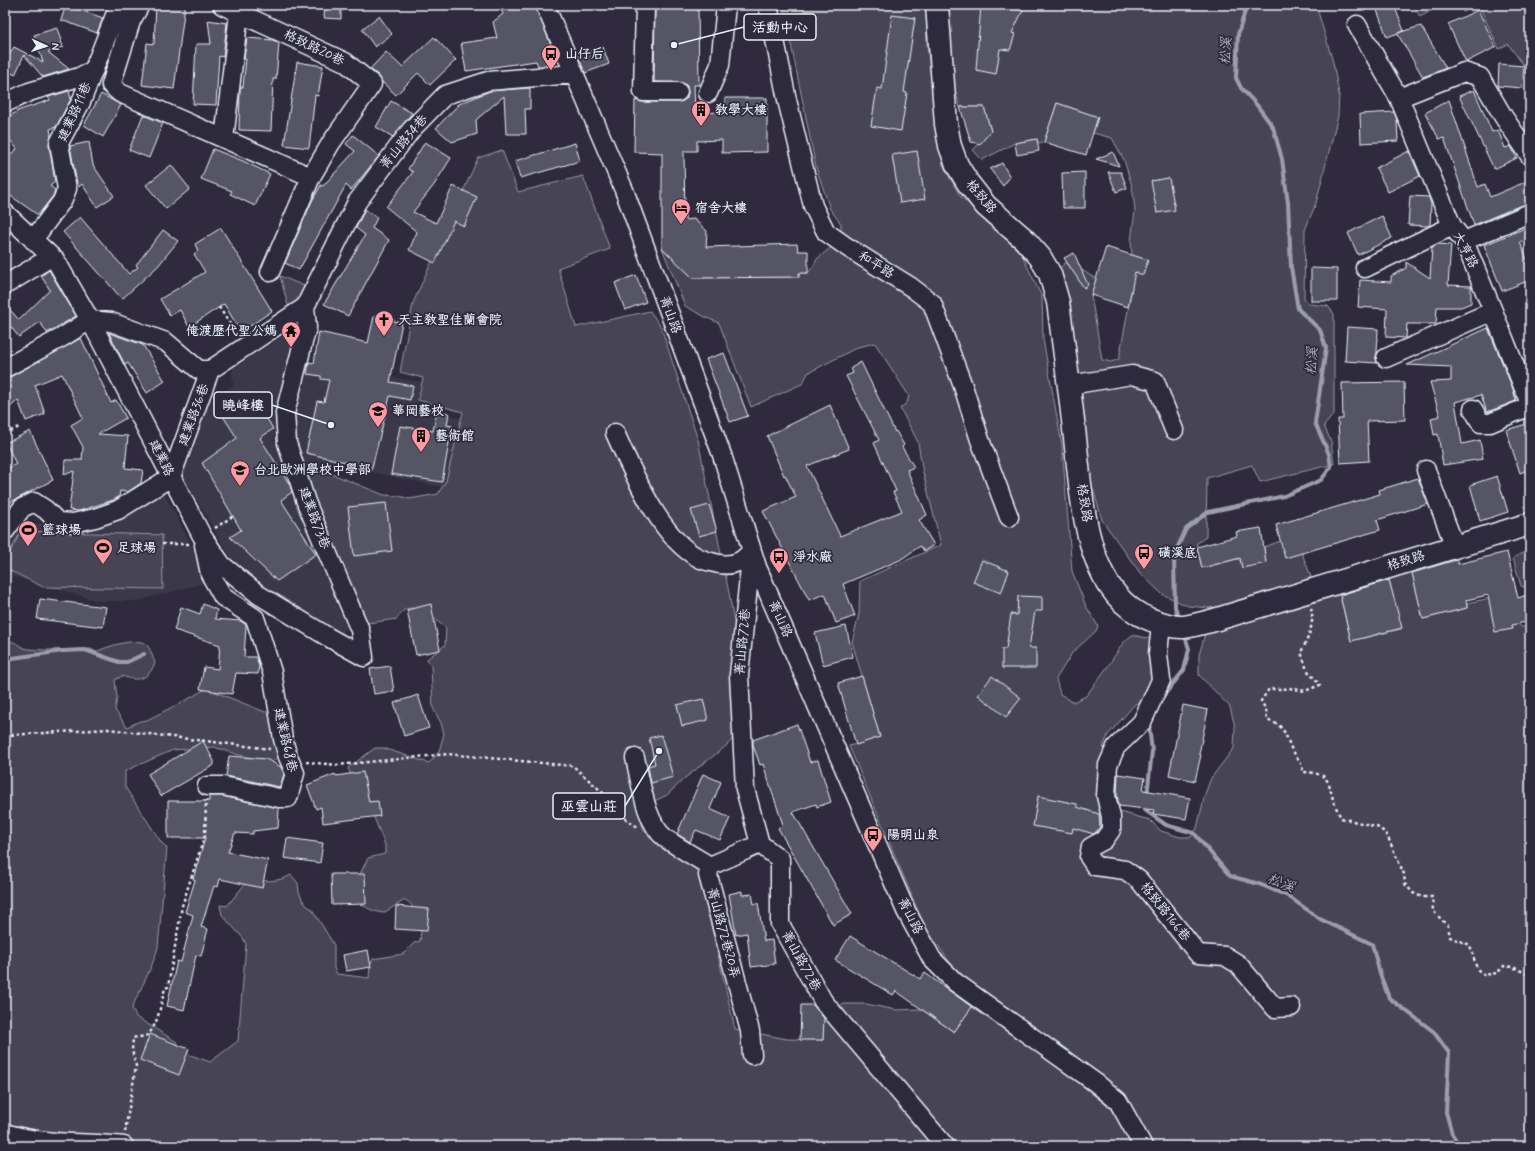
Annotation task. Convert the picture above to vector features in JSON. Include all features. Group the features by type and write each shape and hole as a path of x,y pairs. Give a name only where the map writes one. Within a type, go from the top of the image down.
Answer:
{"main road":[{"name":"格致路","path":"937,5 946,124 950,146 961,171 986,206 1024,239 1040,257 1050,274 1058,302 1084,512 1094,549 1104,577 1118,599 1136,614 1161,624 1183,627 1211,621 1530,524"}],"street":[{"name":"建業路11巷","path":"33,240 62,201 66,189 59,143 81,102 119,5"},
{"path":"140,5 131,21 111,85 120,93 311,177"},
{"name":"格致路20巷","path":"222,5 345,62 372,84 311,177 270,272"},
{"name":"菁山路","path":"545,5 632,212 722,455 757,567 906,911 932,959 955,982 1096,1082 1118,1101 1142,1146"},
{"path":"645,5 643,92 678,92"},
{"path":"708,93 720,65 726,5"},
{"name":"和平路","path":"768,5 787,100 813,206 826,232 846,247 911,287 932,303 963,386 980,440 1009,517"},
{"path":"224,139 239,13"},
{"name":"大亨路","path":"1357,25 1399,98 1452,226 1464,242 1530,405"},
{"name":"建業路11巷","path":"5,103 29,92 79,77 94,70"},
{"path":"1399,98 1464,72 1480,76 1503,116 1530,156"},
{"name":"菁山路34巷","path":"305,307 357,202 411,130 445,95 488,81 574,74"},
{"name":"建業路","path":"5,213 56,261 90,320 171,477 196,540 222,565 259,595 364,657"},
{"path":"1464,242 1530,213"},
{"path":"1365,268 1452,226"},
{"path":"5,286 51,257"},
{"path":"5,368 62,338 90,320 111,322 166,342 200,370 210,370 305,307"},
{"name":"建業路73巷","path":"305,307 307,327 285,413 287,443 306,502 360,630 364,657"},
{"path":"1386,358 1493,311"},
{"name":"建業路36巷","path":"171,477 210,370"},
{"path":"1069,385 1132,375 1155,381 1174,430"},
{"path":"1473,409 1481,424 1490,423 1530,405"},
{"path":"615,433 648,500 671,534 683,547 699,558 722,566 741,561 752,551"},
{"path":"1426,470 1455,547"},
{"path":"5,531 22,508 34,502 46,510 58,522 73,523 95,518 118,510 171,477"},
{"name":"建業路68巷","path":"196,540 210,574 223,597 255,618 272,672 283,740 295,773 288,798 279,798 223,786 207,786"},
{"name":"菁山路72巷","path":"752,551 739,675 745,789 760,844 780,859 780,924 823,1001 945,1146"},
{"name":"格致路166巷","path":"1161,624 1158,654 1161,680 1142,722 1116,747 1108,765 1106,796 1111,817 1111,830 1104,840 1091,847 1089,857 1095,866 1125,870 1138,880 1198,954 1225,956 1238,964 1275,1008 1291,1007"},
{"path":"635,758 650,817 664,837 710,866 760,844"},
{"name":"菁山路72巷20弄","path":"710,866 708,875 750,1031 752,1055"},
{"path":"5,1133 22,1138 59,1143 123,1146"}],"path":[{"path":"219,307 245,347"},
{"path":"5,434 19,427"},
{"path":"162,544 196,540"},
{"path":"1307,591 1313,616 1307,639 1301,652 1307,670 1320,685 1305,691 1289,688 1284,690 1269,689 1261,701 1266,710 1266,720 1280,726 1285,733 1291,748 1302,765 1303,772 1315,773 1325,777 1341,818 1377,827 1386,833 1404,874 1404,884 1412,893 1422,897 1432,897 1433,911 1448,926 1450,937 1470,945 1476,969 1484,975 1497,973 1504,966 1513,967 1530,976"},
{"path":"5,734 11,735 108,729 267,748 288,756 296,761 338,765 448,754 573,766 610,799 628,821"},
{"path":"123,1146 130,1095 136,1066 132,1050 133,1038 146,1036 151,1031 159,1014 165,988 168,987 182,906 205,835 207,786"}],"shaded area":[{"path":"783,5 926,5 927,45 943,165 960,196 999,231 1022,255 1042,297 1043,339 1062,445 1072,571 1086,606 1098,626 1096,631 1072,653 1056,679 1060,694 1073,702 1086,696 1123,643 1132,635 1162,641 1154,702 1135,704 1108,735 1103,747 1108,753 1116,811 1150,820 1161,831 1180,837 1191,837 1197,828 1205,794 1211,778 1234,748 1235,727 1230,707 1199,675 1199,655 1205,634 1339,592 1351,641 1401,629 1389,579 1412,572 1423,619 1467,608 1467,603 1511,594 1519,625 1522,627 1530,627 1530,1146 1149,1146 1124,1099 957,973 924,925 849,746 880,737 852,642 859,614 860,581 941,545 922,468 918,442 900,408 907,403 909,396 875,343 858,347 808,373 802,384 751,407 719,323 685,306 662,248 693,278 799,277 799,273 808,273 817,259 835,244 841,233 841,224 830,209 816,167"},
{"path":"947,5 1316,5 1333,62 1339,94 1338,116 1316,203 1305,230 1304,298 1309,304 1328,306 1334,314 1334,414 1324,426 1331,441 1334,464 1260,482 1252,465 1207,478 1206,537 1197,543 1202,568 1237,559 1241,561 1242,567 1266,563 1264,547 1281,541 1302,553 1311,577 1285,589 1231,606 1209,608 1188,606 1162,594 1140,573 1102,520 1089,474 1075,399 1075,343 1066,293 1059,269 1066,262 1074,273 1082,270 1096,279 1091,295 1102,360 1111,362 1119,359 1132,288 1129,270 1143,274 1147,260 1132,255 1131,241 1135,210 1132,186 1124,160 1112,138 1093,133 1098,117 1057,103 1044,142 1038,143 1037,139 1015,143 982,160 973,150 991,131 984,107 960,107 952,79"},
{"path":"1414,5 1441,5 1420,17"},
{"path":"1459,5 1530,5 1530,74 1508,44 1499,49 1479,6 1463,12"},
{"path":"502,150 518,192 583,176 610,249 558,268 576,327 650,311 661,327 698,440 729,593 751,719 726,746 685,778 667,795 638,809 644,831 699,872 735,1029 787,1039 823,1040 823,1019 842,1004 866,1004 896,1010 921,1009 954,1032 972,1006 1059,1067 1110,1108 1120,1122 1132,1146 936,1146 918,1142 901,1146 5,1146 5,642 11,641 22,647 35,650 91,649 96,652 122,643 137,642 147,645 155,663 149,673 138,679 122,676 115,680 117,698 115,710 127,727 140,721 147,720 208,689 265,712 280,711 284,752 272,762 239,755 214,747 173,750 125,771 125,787 161,842 167,848 158,947 150,970 132,1008 136,1017 177,1042 188,1054 210,1062 238,1041 246,944 243,938 222,915 220,905 227,906 249,879 265,881 276,880 286,878 291,875 298,883 299,892 302,899 306,905 312,909 334,945 334,968 337,974 369,978 370,966 373,959 403,954 414,943 420,941 420,919 409,902 405,900 383,913 377,912 364,906 352,890 368,858 385,854 385,845 369,805 357,788 348,768 375,748 383,748 429,763 435,757 439,751 444,734 441,723 433,708 431,665 427,659 445,645 446,628 428,614 414,608 408,608 402,612 397,619 368,623 303,484 312,471 327,472 384,495 400,496 409,499 438,494 446,481 463,412 418,400 423,378 400,372 413,303 478,158"},
{"path":"280,276 309,288 290,313"},
{"name":"台北歐洲學校中學部","path":"295,328 299,338 278,409 274,439 350,623 342,635 268,591 236,567 197,501 177,474 210,400 234,385 232,377 233,368"},
{"name":"華岡藝校","path":"306,362 421,382 417,406 469,420 451,489 324,462 307,477 288,436"},
{"path":"163,491 191,544 205,578 205,583 138,601 99,601 5,574 5,540 19,526 58,522 66,534 118,517"},
{"name":"足球場","path":"21,531 162,535 163,589 43,587 5,568 5,562"},
{"path":"1530,549 1530,589 1521,586 1513,558"}],"building":[{"path":"66,5 103,18 97,33 61,20"},
{"path":"156,5 185,5 174,89 142,85 147,43 154,44"},
{"path":"325,5 341,5 341,19 324,18"},
{"path":"499,5 535,5 557,60 542,66 538,66 536,61 466,71 461,43 497,38 493,22 503,14"},
{"path":"655,5 698,5 699,85 694,85 695,113 725,112 725,98 767,98 767,152 722,153 722,140 697,141 697,151 684,151 685,220 694,219 707,231 706,247 797,244 798,251 808,251 808,273 799,273 799,277 693,278 662,248 662,153 634,152 635,100 643,102 678,102 687,98 688,92 687,86 683,83 654,82"},
{"path":"981,5 1002,5 1023,10 1012,33 1015,34 1010,50 1000,49 996,74 976,70"},
{"path":"1375,5 1394,5 1404,31 1387,37"},
{"path":"1478,10 1496,47 1466,62 1448,24"},
{"path":"892,15 915,18 904,92 907,93 901,131 871,126 877,88 882,89"},
{"path":"379,16 392,34 375,47 362,29"},
{"path":"208,20 227,23 223,57 219,56 216,105 193,104 196,44 211,44"},
{"path":"1421,26 1446,68 1423,77 1397,33"},
{"path":"57,28 63,47 48,52 69,69 43,77 24,55 15,75 5,69 5,62 14,47 43,62 34,35"},
{"path":"434,37 456,60 430,85 418,73 396,95 382,82 379,76 370,69 386,52 402,67"},
{"path":"247,38 273,40 279,43 276,79 273,79 271,131 239,130 240,89 243,87 246,59 244,59"},
{"path":"603,47 609,64 585,73 578,56"},
{"path":"297,62 323,66 318,96 315,95 309,148 284,145"},
{"path":"1499,64 1524,66 1522,88 1498,86"},
{"path":"530,88 530,109 525,109 526,134 506,134 504,96 476,120 477,134 452,142 436,128 459,104 490,91"},
{"path":"1474,90 1492,132 1498,130 1505,148 1511,146 1517,158 1494,169 1459,96"},
{"path":"69,91 71,99 56,127 50,129 51,135 49,145 55,182 50,186 55,190 53,196 38,215 5,192 5,160 17,149 5,133 5,118 17,111 50,100 48,97"},
{"path":"101,94 121,105 103,137 84,125"},
{"path":"1449,100 1478,187 1485,184 1490,197 1530,180 1530,203 1474,225 1444,138 1439,139 1425,113"},
{"path":"391,101 412,113 393,137 376,127"},
{"path":"1057,103 1098,117 1086,155 1044,142"},
{"path":"960,107 984,107 991,131 980,144 971,142"},
{"path":"1394,112 1397,120 1398,141 1361,143 1360,114"},
{"path":"143,115 163,123 149,158 129,150"},
{"path":"353,135 379,156 351,190 346,185 299,270 285,263 312,201 321,185 323,186 355,151 346,144"},
{"path":"1037,139 1039,151 1017,155 1015,143"},
{"path":"89,142 93,165 114,196 97,207 82,184 79,187 77,184 70,146"},
{"path":"425,142 451,158 434,185 413,212 436,223 453,186 477,197 464,226 454,221 435,263 409,250 417,232 386,207 413,172 408,169"},
{"path":"575,143 580,161 520,178 515,161"},
{"path":"213,149 270,174 255,206 230,194 232,191 201,179"},
{"path":"917,151 925,199 900,203 892,155"},
{"path":"1409,151 1420,176 1388,192 1376,168"},
{"path":"1113,152 1119,166 1096,159"},
{"path":"1002,163 1010,177 1003,186 990,169"},
{"path":"171,165 190,189 166,209 146,185"},
{"path":"1085,172 1085,208 1063,208 1062,173"},
{"path":"1108,172 1121,172 1127,188 1116,192"},
{"path":"1169,178 1175,210 1157,213 1151,181"},
{"path":"1410,196 1429,197 1431,204 1430,225 1408,225"},
{"path":"365,209 377,218 372,228 389,240 348,316 324,304 365,235 356,228"},
{"path":"1382,216 1392,238 1358,255 1348,233"},
{"path":"80,217 129,274 138,267 136,265 163,230 178,241 158,266 122,299 63,232"},
{"path":"1530,226 1530,238 1520,242 1530,267 1530,280 1502,291 1484,245"},
{"path":"221,228 272,311 241,332 224,304 189,327 180,310 170,316 160,299 205,272 194,254 198,251 195,244"},
{"path":"1438,244 1451,245 1448,285 1471,286 1471,303 1461,307 1437,307 1436,324 1407,324 1406,338 1386,337 1387,309 1358,307 1360,280 1391,282 1391,276 1406,268 1406,262 1430,278 1432,247"},
{"path":"1106,247 1148,260 1143,275 1135,272 1128,307 1091,295"},
{"path":"1074,253 1088,285 1084,288 1064,258"},
{"path":"1311,268 1337,269 1337,301 1311,301"},
{"path":"49,270 76,316 47,333 40,322 19,337 5,320 5,304 19,320 50,290 41,276"},
{"path":"636,275 646,302 625,310 615,283"},
{"path":"374,316 402,323 390,382 413,386 410,400 390,396 371,471 350,466 350,463 306,453 317,401 324,402 329,380 321,379 321,376 307,374 309,362 314,363 319,332 368,343"},
{"path":"1347,327 1378,329 1377,363 1345,361"},
{"path":"1488,328 1513,389 1516,401 1487,412 1481,395 1455,402 1462,444 1480,440 1483,459 1443,465 1438,434 1434,435 1431,418 1440,416 1430,382 1451,381 1451,367 1407,365"},
{"path":"109,333 143,345 165,381 147,393 128,363 125,365"},
{"path":"81,338 111,403 116,400 126,418 98,434 128,436 125,468 143,470 141,483 128,492 120,491 119,497 113,500 79,511 69,510 74,471 64,475 65,460 82,460 83,447 71,425 83,418 62,374 35,385 45,414 26,421 18,400 5,412 5,378 10,377"},
{"path":"724,353 748,416 730,422 706,359"},
{"path":"861,362 895,432 896,431 904,445 902,447 914,467 907,470 927,515 919,520 934,545 924,551 920,546 900,560 843,584 855,616 836,623 825,594 809,600 763,511 796,497 785,475 784,476 767,436 830,405 849,449 807,466 840,536 902,511 893,492 896,491 874,443 879,440 846,376 853,373 851,368"},
{"path":"1404,382 1405,420 1367,421 1369,461 1340,463 1338,419 1343,419 1342,383"},
{"path":"252,393 273,429 260,438 290,485 292,492 281,500 316,554 277,581 230,537 241,530 202,463 237,438 221,413"},
{"name":"藝術館","path":"437,411 449,413 447,425 452,426 442,482 391,474 400,426 433,431"},
{"path":"1530,423 1530,469 1520,473 1506,430"},
{"path":"30,431 53,480 5,505 5,470 16,464 6,443"},
{"path":"1497,476 1508,512 1480,521 1470,485"},
{"path":"1418,478 1428,504 1377,520 1380,530 1285,558 1276,525 1380,494 1379,490"},
{"path":"386,503 392,551 354,556 348,507"},
{"path":"709,505 717,531 699,536 691,510"},
{"path":"1261,528 1266,563 1242,568 1240,558 1202,568 1197,547 1237,536 1236,532"},
{"path":"1507,552 1518,598 1530,594 1530,606 1528,606 1530,621 1512,625 1513,629 1495,632 1488,595 1466,600 1467,608 1423,619 1412,573 1452,561 1458,560 1458,564"},
{"path":"982,560 1009,571 1001,593 973,582"},
{"path":"1389,580 1402,628 1351,641 1340,595"},
{"path":"1018,596 1042,597 1042,611 1035,611 1029,648 1036,648 1036,668 1002,668 1002,649 1006,649 1011,614 1017,615"},
{"path":"40,599 106,607 103,627 37,619"},
{"path":"203,604 217,610 215,619 241,621 246,625 244,657 256,657 259,665 258,674 236,673 232,694 200,689 204,667 218,669 220,645 174,630 181,607 200,614"},
{"path":"431,604 440,650 416,655 407,610"},
{"path":"846,626 853,657 823,665 815,633"},
{"path":"390,666 394,691 374,694 370,669"},
{"path":"862,676 880,737 856,745 838,683"},
{"path":"992,676 1021,698 1006,717 978,695"},
{"path":"418,695 429,728 404,736 394,703"},
{"path":"703,699 708,720 682,726 677,705"},
{"path":"1183,705 1208,710 1199,754 1201,755 1195,781 1169,775"},
{"path":"797,724 810,762 818,760 831,802 817,807 816,804 793,812 852,914 833,925 778,828 783,825 763,764 760,765 753,745 753,740"},
{"path":"661,735 673,777 651,783 648,766 655,764 649,738"},
{"path":"203,741 214,761 214,765 161,796 148,774"},
{"path":"229,756 266,759 281,767 284,774 280,787 226,776"},
{"path":"363,772 369,802 378,801 380,816 323,823 321,807 316,809 307,785 335,774 336,776"},
{"path":"703,774 721,782 710,809 730,818 720,840 696,830 690,842 677,834"},
{"path":"1118,774 1145,778 1143,790 1190,798 1186,819 1153,814 1154,810 1119,806 1117,795"},
{"path":"209,796 222,796 279,808 278,828 253,831 253,834 235,833 228,852 268,860 262,888 220,879 218,887 214,886 201,927 208,929 201,956 196,955 184,1010 167,1006 177,961 181,962 193,915 185,912 195,880 193,879 205,838 168,838 168,801 209,801"},
{"path":"1038,796 1077,804 1077,807 1099,814 1100,827 1094,834 1073,828 1072,833 1033,826"},
{"path":"287,838 323,843 320,863 284,858"},
{"path":"331,874 365,874 366,904 332,905"},
{"path":"742,891 742,895 752,894 754,904 758,903 764,941 772,940 775,964 751,967 747,933 736,935 729,894"},
{"path":"396,906 429,909 427,931 395,929"},
{"path":"850,936 920,979 925,973 972,1007 954,1032 896,991 893,995 835,960"},
{"path":"368,950 371,967 346,971 343,955"},
{"path":"801,1005 813,1005 824,1018 823,1040 800,1040"},
{"path":"150,1034 189,1049 179,1075 140,1060"}],"waterway":[{"name":"松溪","path":"1178,615 1175,607 1174,555 1186,529 1208,512 1284,496 1321,480 1331,467 1329,454 1315,423 1326,348 1320,330 1298,309 1291,267 1288,203 1282,159 1273,127 1256,104 1241,88 1236,78 1238,34 1247,5"},
{"name":"松溪","path":"1161,699 1184,670 1189,649 1186,639"},
{"path":"5,659 63,651 85,650 119,662 127,662 144,654"},
{"name":"松溪","path":"1147,796 1152,751 1150,724"},
{"name":"松溪","path":"1146,805 1145,810 1166,825 1194,833 1230,876 1259,884 1288,896 1320,919 1372,944 1380,974 1389,998 1433,1031 1449,1053 1446,1112 1452,1134 1460,1146"}],"place":[{"name":"活動中心","path":"674,45"},
{"name":"山仔后","path":"551,71"},
{"name":"教學大樓","path":"701,127"},
{"name":"宿舍大樓","path":"681,225"},
{"name":"天主教聖佳蘭會院","path":"384,337"},
{"name":"俺渡歷代聖公媽","path":"291,348"},
{"name":"曉峰樓","path":"331,425"},
{"name":"華岡藝校","path":"378,428"},
{"name":"藝術館","path":"421,453"},
{"name":"台北歐洲學校中學部","path":"240,487"},
{"name":"籃球場","path":"28,547"},
{"name":"足球場","path":"103,565"},
{"name":"磺溪底","path":"1144,570"},
{"name":"淨水廠","path":"779,574"},
{"name":"巫雲山莊","path":"659,751"},
{"name":"陽明山泉","path":"873,852"}]}
